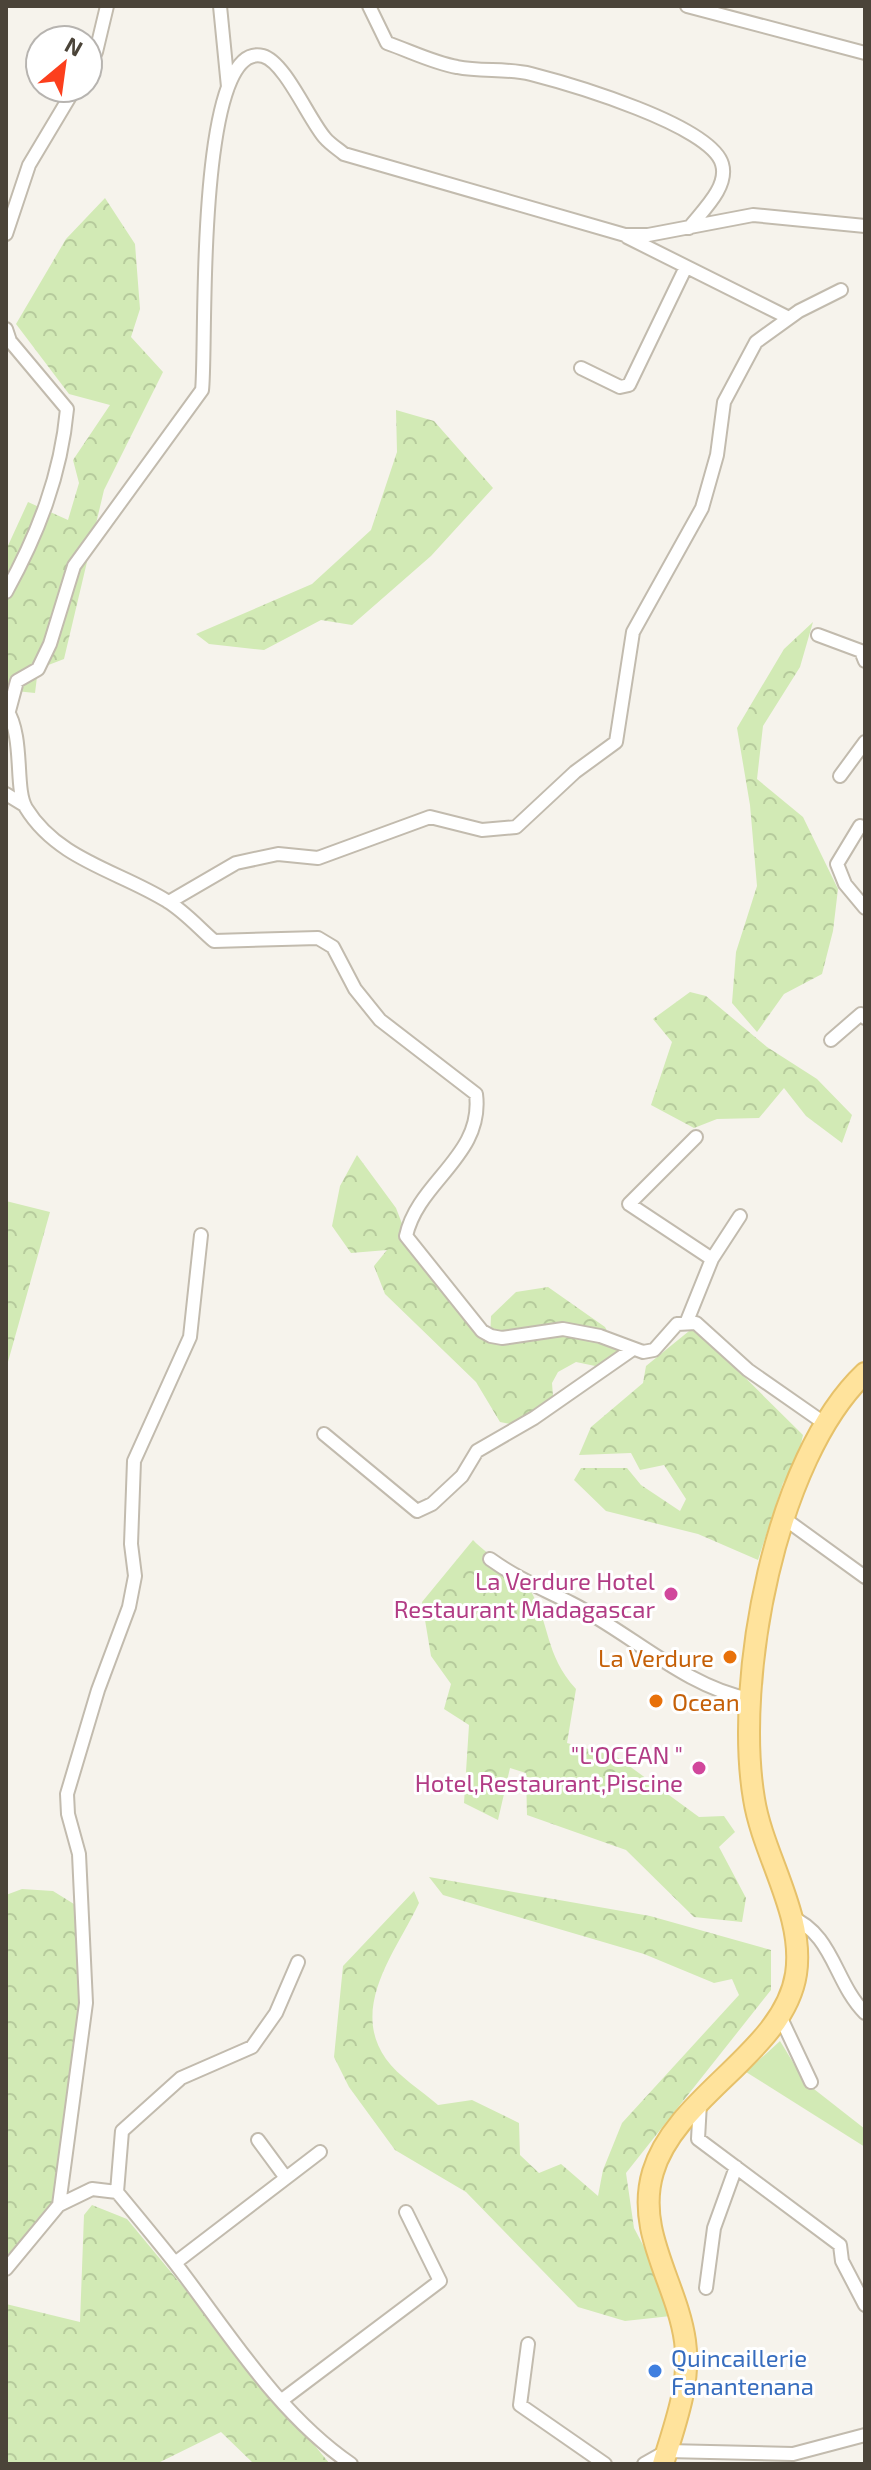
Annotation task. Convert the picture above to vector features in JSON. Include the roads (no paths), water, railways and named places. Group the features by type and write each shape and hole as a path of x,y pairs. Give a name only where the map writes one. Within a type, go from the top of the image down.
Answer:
{"main road":[{"path":"665,2458 681,2407 687,2363 680,2315 650,2230 649,2192 664,2146 779,2014 796,1977 795,1939 754,1802 748,1736 750,1699 770,1571 805,1458 824,1423 865,1373"}],"street":[{"path":"369,6 387,43 456,67 528,73 665,118 689,132 709,146 722,163 722,177 719,188 689,228"},
{"path":"687,6 865,53"},
{"path":"220,7 229,90"},
{"path":"24,805 21,764 7,709 17,681 38,669 50,644 74,566 202,390 205,370 201,314 208,187 229,90 245,61 254,56 265,56 285,78 324,137 344,154 625,235 685,269 789,318"},
{"path":"6,234 29,165 65,104"},
{"path":"625,235 689,228 753,215 865,226"},
{"path":"581,368 620,387 629,385 685,269"},
{"path":"169,902 236,863 278,854 318,858 430,817 482,830 516,827 575,772 616,742 633,632 702,508 717,455 724,402 756,342 789,318 841,290"},
{"path":"6,329 10,341 67,409 63,454 31,547 6,592"},
{"path":"818,635 861,651 865,661"},
{"path":"840,776 865,742"},
{"path":"6,794 24,805 39,826 63,849 169,902 214,941 318,938 333,947 355,989 380,1020 476,1094 479,1116 472,1136 410,1219 406,1236 482,1331 502,1338 563,1329 600,1336 633,1349 654,1350 677,1324 687,1321 696,1323 748,1370 824,1423"},
{"path":"860,826 837,864 845,884 865,908"},
{"path":"831,1040 861,1014 865,1018"},
{"path":"696,1137 629,1204 712,1259"},
{"path":"687,1321 712,1259 740,1216"},
{"path":"59,2205 86,2003 79,1854 68,1814 67,1794 98,1690 129,1607 135,1576 131,1544 134,1461 190,1337 201,1235"},
{"path":"324,1434 417,1511 432,1504 462,1476 477,1451 534,1418 633,1349"},
{"path":"785,1519 865,1577"},
{"path":"490,1559 528,1585 570,1602 701,1682 725,1694 750,1699"},
{"path":"789,1916 805,1922 828,1947 857,2004 865,2013"},
{"path":"117,2192 122,2131 181,2078 252,2047 276,2013 298,1962"},
{"path":"779,2014 811,2082"},
{"path":"700,2103 698,2139 840,2245 842,2261 865,2305"},
{"path":"258,2140 286,2178"},
{"path":"175,2263 320,2152"},
{"path":"706,2288 714,2228 736,2167"},
{"path":"6,2269 59,2205 92,2189 117,2192 175,2263 223,2332 319,2442 351,2464"},
{"path":"282,2400 440,2281 406,2212"},
{"path":"528,2344 520,2405 605,2464"},
{"path":"644,2464 665,2458 793,2454 865,2435"}],"place":[{"name":"La Verdure Hotel Restaurant Madagascar","path":"671,1594"},
{"name":"La Verdure","path":"730,1657"},
{"name":"Ocean","path":"656,1701"},
{"name":"\"L'OCEAN \" Hotel,Restaurant,Piscine","path":"699,1768"},
{"name":"Quincaillerie Fanantenana","path":"655,2371"}]}
